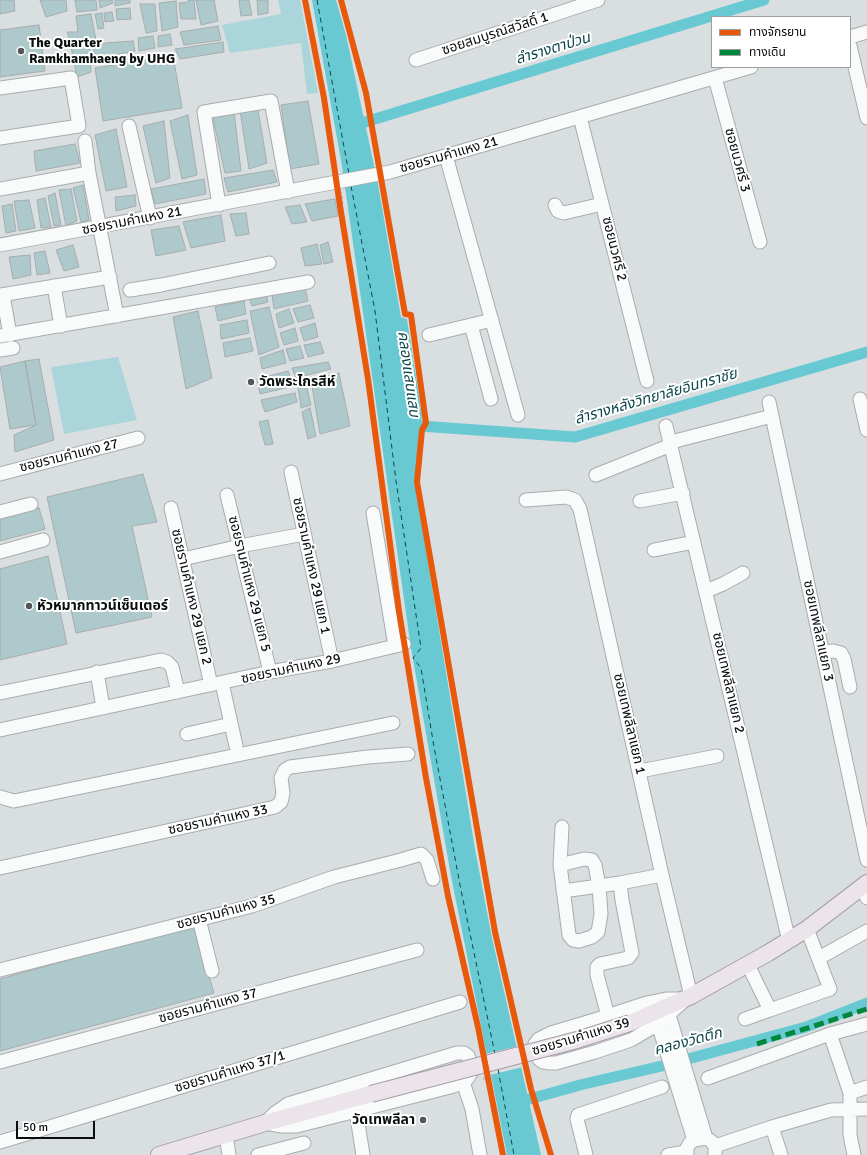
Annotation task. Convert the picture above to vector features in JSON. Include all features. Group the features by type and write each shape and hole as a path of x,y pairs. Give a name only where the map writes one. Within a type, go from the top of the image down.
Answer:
{"main road":[{"name":"ซอยรามคำแหง 39","path":"159,1155 265,1123 564,1044 630,1022 688,998 748,965 789,941 865,889"}],"street":[{"name":"ซอยสมบูรณ์สวัสดิ์ 1","path":"416,60 598,0"},
{"path":"851,37 867,32"},
{"path":"851,50 867,118"},
{"name":"ซอยรามคำแหง 21","path":"0,245 390,172 748,68"},
{"path":"0,88 71,78 79,126 0,138"},
{"name":"ซอยนวศรี 3","path":"715,78 760,242"},
{"path":"219,205 204,112 271,101 288,192"},
{"name":"ซอยนวศรี 2","path":"580,117 646,381"},
{"path":"129,126 150,218"},
{"path":"84,141 117,316"},
{"path":"446,156 518,415"},
{"path":"0,189 89,173"},
{"path":"555,205 558,211 564,213 602,204"},
{"path":"130,290 269,263"},
{"path":"110,277 2,295 5,336 308,282"},
{"path":"161,285 164,307"},
{"path":"54,286 61,326"},
{"path":"429,335 492,320"},
{"path":"470,325 491,399"},
{"path":"0,350 13,348"},
{"path":"860,399 866,421"},
{"name":"ซอยเทพลีลาแยก 3","path":"769,402 867,860"},
{"path":"596,476 671,443 772,416"},
{"name":"ซอยเทพลีลาแยก 2","path":"666,426 789,941"},
{"name":"ซอยรามคำแหง 27","path":"0,474 138,438"},
{"name":"ซอยรามคำแหง 29 แยก 1","path":"291,472 332,660"},
{"path":"640,501 683,493"},
{"name":"ซอยรามคำแหง 29 แยก 5","path":"227,495 270,672"},
{"name":"ซอยเทพลีลาแยก 1","path":"526,500 566,498 575,500 580,509 640,771 688,998"},
{"path":"0,512 31,504"},
{"name":"ซอยรามคำแหง 29 แยก 2","path":"171,508 216,684 231,724 236,746"},
{"name":"ซอยรามคำแหง 29","path":"0,730 400,645 373,513"},
{"path":"183,559 304,534"},
{"path":"0,552 43,540"},
{"path":"654,550 694,542"},
{"path":"706,591 743,574"},
{"path":"822,652 836,651 842,654 850,687"},
{"path":"0,693 161,660 167,662 172,667 178,692"},
{"path":"97,672 103,708"},
{"path":"0,797 14,800 393,723"},
{"path":"187,734 231,724"},
{"name":"ซอยรามคำแหง 33","path":"0,868 275,807 281,802 283,793 281,778 285,770 290,767 368,757 408,754"},
{"path":"640,771 717,756"},
{"path":"560,865 584,859 592,860 595,865 602,914 598,932 592,937 579,941 573,940 569,935 560,865 562,827"},
{"name":"ซอยรามคำแหง 35","path":"0,970 252,906 334,877 421,854 427,860 433,879"},
{"path":"563,892 620,883 662,874"},
{"path":"608,1016 597,975 597,967 600,964 628,958 632,953 620,883"},
{"path":"198,919 212,971"},
{"path":"746,1019 830,989 807,929"},
{"path":"819,958 867,931"},
{"name":"ซอยรามคำแหง 37","path":"0,1062 417,950"},
{"path":"748,965 770,1010"},
{"path":"688,998 658,1024 631,1040 556,1063 548,1064 543,1062 536,1055 534,1049 535,1044 539,1039 551,1033 657,1000 688,998"},
{"name":"ซอยรามคำแหง 37/1","path":"0,1142 460,1002"},
{"path":"669,1015 707,1145"},
{"path":"658,1024 674,1079 707,1145"},
{"path":"708,1078 830,1034 867,1024"},
{"path":"830,1034 850,1093 850,1135 854,1155"},
{"name":"ซอยรามคำแหง 39","path":"457,1053 464,1054 470,1059 472,1071 467,1079 463,1082 439,1090 296,1126 280,1126 265,1123 275,1113 288,1104 457,1053"},
{"path":"674,1079 688,1076"},
{"path":"463,1082 472,1109 480,1155"},
{"path":"586,1155 578,1123 578,1115 662,1087"},
{"path":"850,1093 867,1087"},
{"path":"668,1155 687,1154 687,1148 707,1145 831,1110 867,1109"},
{"path":"356,1111 363,1155"},
{"path":"772,1127 781,1155"},
{"path":"226,1134 229,1155"},
{"path":"258,1155 304,1143"}],"path":[{"path":"334,183 343,206 340,206"}],"shaded area":[{"path":"278,0 300,0 318,93 307,94 301,43 230,53 222,25 281,14"},
{"path":"118,357 137,420 64,434 51,367"}],"water":[{"name":"คลองแสนแสบ","path":"312,0 336,0 346,35 378,184 401,317 407,319 422,415 415,483 475,849 492,938 541,1155 507,1155 451,876 411,648 342,166"}],"pier":[{"path":"518,1046 523,1067 490,1075 485,1054"}],"building":[{"path":"0,0 14,0 15,11 0,14"},
{"path":"40,0 66,0 67,11 46,17"},
{"path":"75,0 96,0 97,10 77,12"},
{"path":"99,0 112,0 113,3 100,8"},
{"path":"115,0 130,0 130,3 115,6"},
{"path":"188,0 194,0 196,19 181,19 179,3 189,2"},
{"path":"196,0 214,0 218,21 201,25"},
{"path":"239,0 249,0 252,15 241,16"},
{"path":"257,0 268,0 268,13 258,15"},
{"path":"176,1 178,27 162,31 159,3"},
{"path":"140,4 155,4 157,31 146,33"},
{"path":"130,8 131,19 117,20 116,9"},
{"path":"112,12 114,21 105,22 104,13"},
{"path":"102,13 104,28 98,29 95,14"},
{"path":"91,14 96,40 71,43 67,32 78,32 76,16"},
{"name":"The Quarter Ramkhamhaeng by UHG","path":"39,25 45,71 0,77 0,30"},
{"path":"218,26 221,40 184,45 180,32"},
{"path":"170,34 172,45 158,47 158,36"},
{"path":"153,36 155,48 139,51 138,38"},
{"path":"133,41 135,51 94,59 93,44"},
{"path":"223,42 224,52 180,59 175,49"},
{"path":"89,44 91,72 77,77 71,47"},
{"path":"173,55 182,108 103,121 95,68"},
{"path":"308,101 319,164 290,169 281,105"},
{"path":"240,110 258,110 267,163 249,169"},
{"path":"234,111 241,171 225,173 212,114"},
{"path":"188,115 197,175 182,179 170,121"},
{"path":"164,121 170,178 156,183 143,126"},
{"path":"116,129 127,187 106,191 95,135"},
{"path":"75,144 80,163 36,171 34,151"},
{"path":"273,170 277,182 228,192 224,178"},
{"path":"204,179 206,194 155,204 151,189"},
{"path":"83,185 89,220 81,222 73,188"},
{"path":"71,189 77,221 66,226 59,190"},
{"path":"55,193 61,225 54,226 48,196"},
{"path":"135,195 136,206 116,211 115,197"},
{"path":"45,198 51,227 41,228 37,200"},
{"path":"335,199 338,216 312,221 305,204"},
{"path":"29,200 35,228 19,231 14,201"},
{"path":"12,204 16,231 6,233 2,206"},
{"path":"300,205 307,222 292,224 285,207"},
{"path":"246,213 249,234 236,236 230,214"},
{"path":"221,215 225,241 191,248 183,222"},
{"path":"179,226 186,250 156,256 151,230"},
{"path":"328,242 333,262 324,264 320,245"},
{"path":"317,244 322,264 305,266 301,248"},
{"path":"73,245 79,267 64,271 56,250"},
{"path":"45,251 50,273 37,275 34,253"},
{"path":"30,255 31,275 13,279 9,257"},
{"path":"305,288 308,301 274,309 272,295"},
{"path":"266,294 268,302 252,306 249,298"},
{"path":"244,301 246,314 218,321 215,307"},
{"path":"310,305 314,318 298,322 293,309"},
{"path":"269,307 279,347 259,355 250,311"},
{"path":"289,309 294,323 279,328 276,314"},
{"path":"198,311 212,378 186,389 173,317"},
{"path":"247,320 249,333 221,339 220,325"},
{"path":"315,323 318,337 304,341 300,328"},
{"path":"295,328 298,341 284,345 280,333"},
{"path":"250,338 253,351 225,357 223,343"},
{"path":"320,342 324,353 308,357 304,345"},
{"path":"300,346 304,358 290,361 286,349"},
{"path":"283,350 286,363 262,369 260,358"},
{"path":"39,359 54,440 15,452 14,435 36,425 25,361"},
{"path":"25,361 36,425 10,429 0,367"},
{"path":"328,362 331,369 296,378 292,368"},
{"path":"288,371 294,386 260,394 257,379"},
{"path":"339,373 350,426 320,434 311,381"},
{"path":"297,380 305,380 311,405 301,408"},
{"path":"295,393 297,402 265,412 261,400"},
{"path":"310,408 316,436 308,439 302,412"},
{"path":"268,420 273,444 265,445 259,422"},
{"path":"143,474 157,522 132,526 152,617 76,633 47,497"},
{"path":"39,508 45,529 0,541 0,519"},
{"name":"หัวหมากทาวน์เซ็นเตอร์","path":"48,556 67,644 0,660 0,569"},
{"path":"194,925 214,993 0,1051 0,979"}],"waterway":[{"name":"ลำรางตาป่วน","path":"712,16 764,0"},
{"name":"ลำรางตาป่วน","path":"352,126 711,16"},
{"name":"ลำรางหลังวิทยาลัยอินทราชัย","path":"406,425 575,437 867,352"},
{"name":"คลองวัดตึก","path":"515,1103 584,1084 662,1066 806,1027 867,1003"}],"ferry route":[{"path":"317,0 349,174"},
{"path":"351,186 375,311 396,481 421,648 413,658 421,668 434,747 461,890 495,1054"},
{"path":"498,1069 514,1155"}],"marked path":[{"path":"757,1044 867,1009"}],"cycle path":[{"path":"305,0 324,98 368,379 399,611 426,778 448,896 478,1027 503,1155"},
{"path":"341,0 366,93 405,314 411,315 426,423 422,430 417,482 495,932 531,1089 551,1155"}],"place":[{"name":"The Quarter Ramkhamhaeng by UHG","path":"21,51"},
{"name":"วัดพระไกรสีห์","path":"251,382"},
{"name":"หัวหมากทาวน์เซ็นเตอร์","path":"29,606"},
{"name":"วัดเทพลีลา","path":"423,1120"}]}
